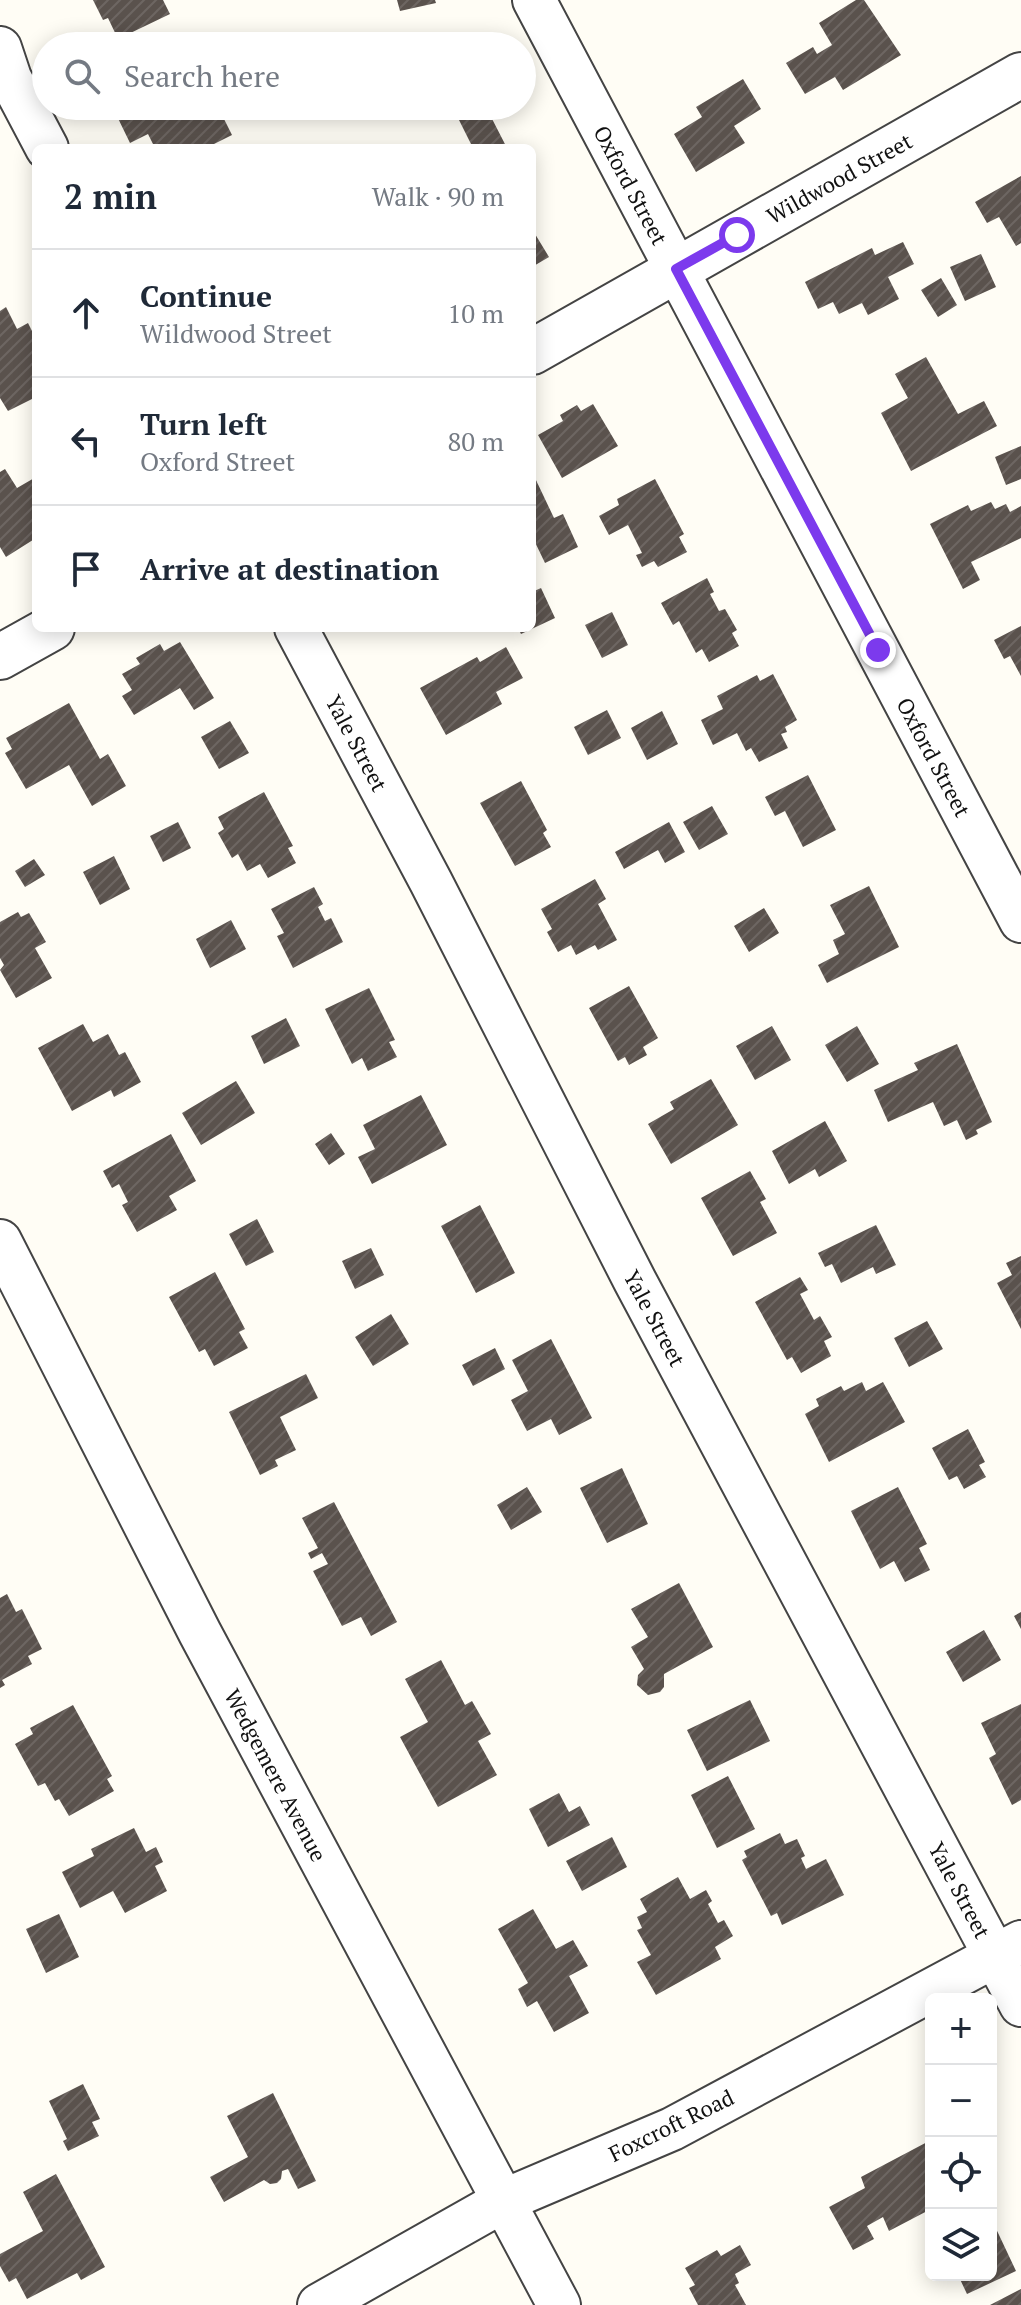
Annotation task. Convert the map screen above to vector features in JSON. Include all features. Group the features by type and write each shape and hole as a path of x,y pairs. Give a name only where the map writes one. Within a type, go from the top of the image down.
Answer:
{"street":[{"name":"Oxford Street","path":"534,0 1021,921"},
{"path":"0,48 10,78 32,120"},
{"name":"Wildwood Street","path":"536,350 1021,75"},
{"path":"32,120 45,144"},
{"path":"0,657 45,632"},
{"name":"Yale Street","path":"298,632 431,882 635,1281 1008,1949 1021,2005"},
{"name":"Wedgemere Avenue","path":"0,1241 200,1633 559,2305"},
{"name":"Foxcroft Road","path":"319,2305 505,2200 672,2129 1008,1949"}],"building":[{"path":"93,0 163,0 170,14 133,32 115,32 108,18 103,20"},
{"path":"397,0 435,0 436,3 400,11"},
{"path":"856,0 864,0 901,55 843,90 835,77 805,94 786,63 813,47 817,54 832,45 819,23"},
{"path":"743,79 761,109 734,126 745,143 696,172 674,134 702,117 696,107"},
{"path":"119,120 224,120 232,135 214,144 153,144 148,134 130,143"},
{"path":"459,120 493,120 505,144 471,144"},
{"path":"1021,176 1021,243 1016,246 999,217 987,223 975,202"},
{"path":"536,236 549,257 536,265"},
{"path":"903,242 914,264 888,277 899,299 868,315 862,303 839,314 833,302 818,309 805,282 872,248 875,255"},
{"path":"981,254 996,287 965,301 950,267"},
{"path":"941,278 957,305 938,317 921,290"},
{"path":"6,307 17,329 28,323 32,331 32,399 8,411 0,398 0,311"},
{"path":"926,357 958,414 984,401 997,426 911,471 881,413 908,398 895,374"},
{"path":"593,404 618,446 562,478 538,435 563,421 560,415 577,405 581,411"},
{"path":"1021,446 1021,479 1006,485 995,457"},
{"path":"5,469 17,488 32,479 32,541 6,557 0,547 0,472"},
{"path":"655,479 684,534 679,537 687,552 658,567 654,561 642,567 636,555 642,553 628,525 609,535 599,516 619,505 617,499"},
{"path":"536,480 554,518 563,514 578,547 545,563 536,544"},
{"path":"991,502 995,509 1006,504 1010,512 1021,506 1021,538 971,562 980,580 963,589 930,524 968,505 971,511"},
{"path":"707,578 714,592 710,594 719,611 725,609 737,630 732,633 739,646 709,662 702,649 696,653 679,621 673,625 661,603"},
{"path":"541,588 555,618 536,627 536,590"},
{"path":"612,612 628,645 602,658 585,625"},
{"path":"1021,626 1021,676 1010,656 1004,659 994,640"},
{"path":"180,642 214,698 194,710 180,688 134,715 122,696 132,690 122,674 140,664 136,658 160,644 164,651"},
{"path":"506,647 523,678 496,692 502,704 446,735 420,688 477,657 480,662"},
{"path":"773,674 797,720 785,727 787,732 781,734 788,748 759,762 751,748 746,751 737,733 713,745 701,720 723,709 717,696 757,675 760,681"},
{"path":"69,703 100,759 108,754 126,786 92,806 69,765 26,789 5,753 12,749 6,738"},
{"path":"607,710 621,738 588,755 574,727"},
{"path":"662,711 678,744 647,760 631,728"},
{"path":"230,721 249,753 219,769 201,737"},
{"path":"808,775 836,830 803,847 785,811 775,816 765,797"},
{"path":"521,781 547,830 543,833 551,847 515,866 480,803"},
{"path":"264,792 293,846 288,848 296,863 268,878 260,864 247,871 238,854 232,858 218,833 224,829 218,817"},
{"path":"712,806 728,834 699,850 683,822"},
{"path":"178,822 191,848 163,862 150,836"},
{"path":"669,822 685,852 665,863 658,850 624,869 615,852"},
{"path":"114,856 130,889 100,905 83,872"},
{"path":"34,859 45,875 25,887 15,871"},
{"path":"595,879 606,899 598,904 617,940 598,950 595,945 576,955 571,945 558,952 547,932 552,929 541,909"},
{"path":"869,886 899,947 827,983 818,965 839,954 833,940 845,934 830,905"},
{"path":"314,887 323,904 318,907 325,921 331,918 343,942 293,968 277,936 284,933 271,909"},
{"path":"764,908 779,933 749,952 734,926"},
{"path":"18,912 21,917 29,913 46,942 35,948 52,978 16,998 0,970 4,965 0,958 0,922"},
{"path":"231,920 246,949 210,968 196,939"},
{"path":"629,986 658,1038 643,1047 647,1055 629,1065 625,1057 618,1061 589,1008"},
{"path":"369,988 395,1040 389,1042 397,1057 368,1071 362,1058 352,1064 325,1009"},
{"path":"286,1018 300,1046 264,1064 251,1036"},
{"path":"83,1024 93,1042 108,1034 119,1055 125,1052 141,1082 114,1097 111,1090 72,1111 38,1048"},
{"path":"772,1026 791,1060 755,1080 736,1046"},
{"path":"857,1026 879,1064 847,1082 825,1045"},
{"path":"957,1044 992,1122 976,1130 978,1134 966,1140 957,1120 944,1126 933,1102 888,1122 874,1090 918,1070 914,1063"},
{"path":"711,1079 738,1125 671,1164 648,1124 674,1109 670,1102"},
{"path":"236,1081 255,1113 201,1145 182,1113"},
{"path":"421,1095 447,1145 372,1184 358,1157 375,1149 363,1125"},
{"path":"825,1121 847,1161 819,1177 815,1169 789,1184 772,1151"},
{"path":"331,1133 345,1154 329,1165 315,1144"},
{"path":"171,1134 196,1181 169,1196 177,1210 137,1232 122,1205 128,1202 119,1184 112,1188 103,1171"},
{"path":"750,1171 766,1199 760,1202 777,1233 733,1256 701,1198"},
{"path":"480,1205 515,1273 476,1293 441,1226"},
{"path":"257,1219 274,1252 246,1266 229,1234"},
{"path":"876,1225 896,1265 876,1274 873,1267 841,1283 832,1264 825,1267 818,1253"},
{"path":"371,1248 384,1275 355,1289 342,1261"},
{"path":"1021,1256 1021,1329 997,1283 1012,1275 1006,1263"},
{"path":"215,1272 245,1329 239,1332 248,1348 214,1366 205,1349 199,1352 169,1297"},
{"path":"800,1277 808,1290 800,1294 814,1320 820,1316 832,1337 824,1341 831,1356 801,1373 792,1357 787,1360 755,1302"},
{"path":"391,1314 409,1344 373,1366 355,1337"},
{"path":"927,1321 943,1349 909,1367 894,1338"},
{"path":"551,1339 592,1418 559,1435 551,1419 527,1431 511,1400 528,1391 512,1360"},
{"path":"495,1348 505,1369 473,1386 462,1365"},
{"path":"306,1374 318,1398 280,1417 296,1450 275,1460 278,1466 260,1475 229,1412"},
{"path":"862,1382 866,1391 883,1382 905,1422 829,1462 805,1414 819,1406 816,1399 841,1386 844,1391"},
{"path":"968,1429 985,1462 979,1465 986,1477 964,1489 957,1476 949,1480 932,1448"},
{"path":"622,1468 648,1524 607,1543 580,1488"},
{"path":"527,1487 542,1512 511,1530 497,1505"},
{"path":"898,1487 927,1544 919,1548 930,1570 905,1582 894,1561 880,1569 851,1511"},
{"path":"334,1502 397,1622 371,1636 361,1617 342,1626 313,1571 328,1564 322,1553 311,1559 308,1553 318,1548 302,1518"},
{"path":"679,1583 713,1647 664,1674 664,1687 660,1692 648,1695 637,1685 638,1675 644,1669 631,1647 648,1637 631,1609"},
{"path":"7,1594 16,1612 22,1609 42,1649 28,1656 32,1664 2,1680 5,1685 0,1688 0,1598"},
{"path":"1021,1612 1021,1629 1014,1616"},
{"path":"984,1630 1001,1660 963,1682 946,1652"},
{"path":"441,1660 465,1705 472,1701 491,1734 478,1741 497,1775 438,1807 400,1737 428,1722 405,1679"},
{"path":"750,1700 770,1741 707,1771 687,1730"},
{"path":"1021,1704 1021,1800 1012,1805 989,1758 996,1754 981,1723"},
{"path":"73,1705 112,1776 107,1779 114,1791 69,1816 59,1799 55,1801 45,1783 38,1786 15,1744 33,1734 30,1728"},
{"path":"728,1776 755,1829 717,1848 691,1795"},
{"path":"559,1793 569,1812 580,1806 590,1825 548,1847 529,1809"},
{"path":"134,1828 146,1852 156,1847 163,1862 155,1866 167,1891 125,1913 113,1891 80,1908 62,1872 94,1856 91,1849"},
{"path":"780,1833 785,1844 797,1839 805,1856 801,1858 806,1869 826,1859 844,1895 782,1925 777,1913 771,1916 742,1860 747,1857 744,1851"},
{"path":"612,1837 627,1867 582,1891 566,1861"},
{"path":"678,1877 690,1899 706,1890 712,1901 708,1904 718,1923 724,1920 733,1936 715,1947 721,1959 656,1995 637,1962 651,1955 637,1930 642,1928 637,1917 647,1912 640,1899"},
{"path":"533,1909 556,1949 573,1940 588,1966 569,1976 589,2013 554,2032 537,2001 527,2007 518,1989 528,1983 498,1929"},
{"path":"59,1914 79,1957 46,1973 26,1929"},
{"path":"83,2084 100,2119 92,2122 99,2136 68,2151 63,2141 67,2139 49,2101"},
{"path":"273,2093 316,2181 298,2189 288,2169 282,2171 277,2183 270,2184 264,2180 224,2202 210,2177 248,2157 227,2116"},
{"path":"925,2143 925,2212 889,2231 883,2217 867,2226 874,2239 853,2250 829,2207 865,2188 861,2177"},
{"path":"56,2174 105,2267 81,2280 77,2273 27,2299 16,2278 9,2282 0,2266 0,2254 43,2231 23,2192"},
{"path":"997,2231 1016,2271 997,2280"},
{"path":"740,2245 751,2265 735,2274 739,2283 735,2285 746,2305 698,2305 689,2288 695,2285 685,2268 717,2250 721,2256"},
{"path":"961,2281 995,2281 967,2294"},
{"path":"1021,2289 1021,2305 990,2305"}],"route":[{"path":"737,235 676,269 878,650"}]}
